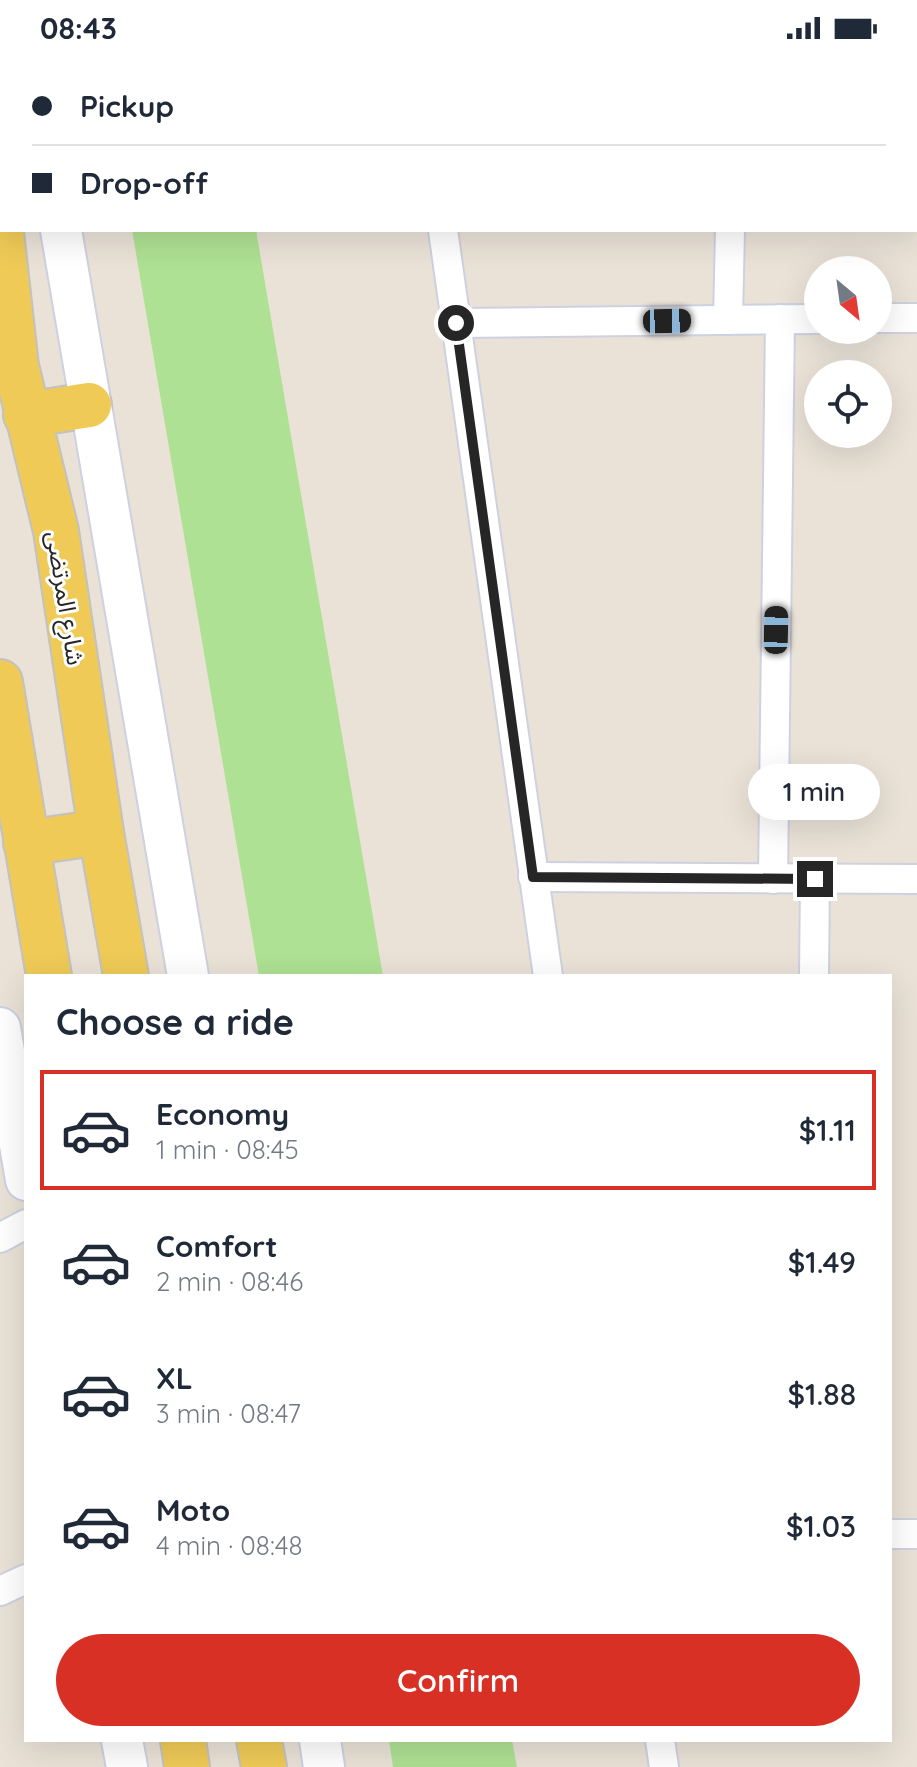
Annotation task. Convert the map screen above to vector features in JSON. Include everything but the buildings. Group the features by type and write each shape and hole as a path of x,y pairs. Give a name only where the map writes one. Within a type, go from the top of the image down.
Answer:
{"main road":[{"name":"شارع المرتضى","path":"1,232 16,366 56,531 126,974"},
{"path":"61,232 188,974"},
{"path":"26,415 89,405"},
{"path":"0,682 49,974"},
{"path":"26,843 101,832"},
{"path":"0,1028 24,1168"},
{"path":"122,1742 127,1767"},
{"path":"183,1742 187,1767"},
{"path":"259,1742 264,1767"},
{"path":"320,1742 324,1767"}],"street":[{"path":"443,232 548,974"},
{"path":"728,320 730,232"},
{"path":"892,318 917,318"},
{"path":"773,879 780,319"},
{"path":"456,323 804,319"},
{"path":"533,877 917,879"},
{"path":"814,974 815,879"},
{"path":"0,1238 24,1225"},
{"path":"892,1534 917,1534"},
{"path":"0,1591 24,1580"},
{"path":"660,1742 664,1767"}],"green space":[{"path":"132,232 256,232 383,974 259,974"},
{"path":"389,1742 512,1742 517,1767 393,1767"}],"route":[{"path":"456,323 533,877 815,879"}]}
